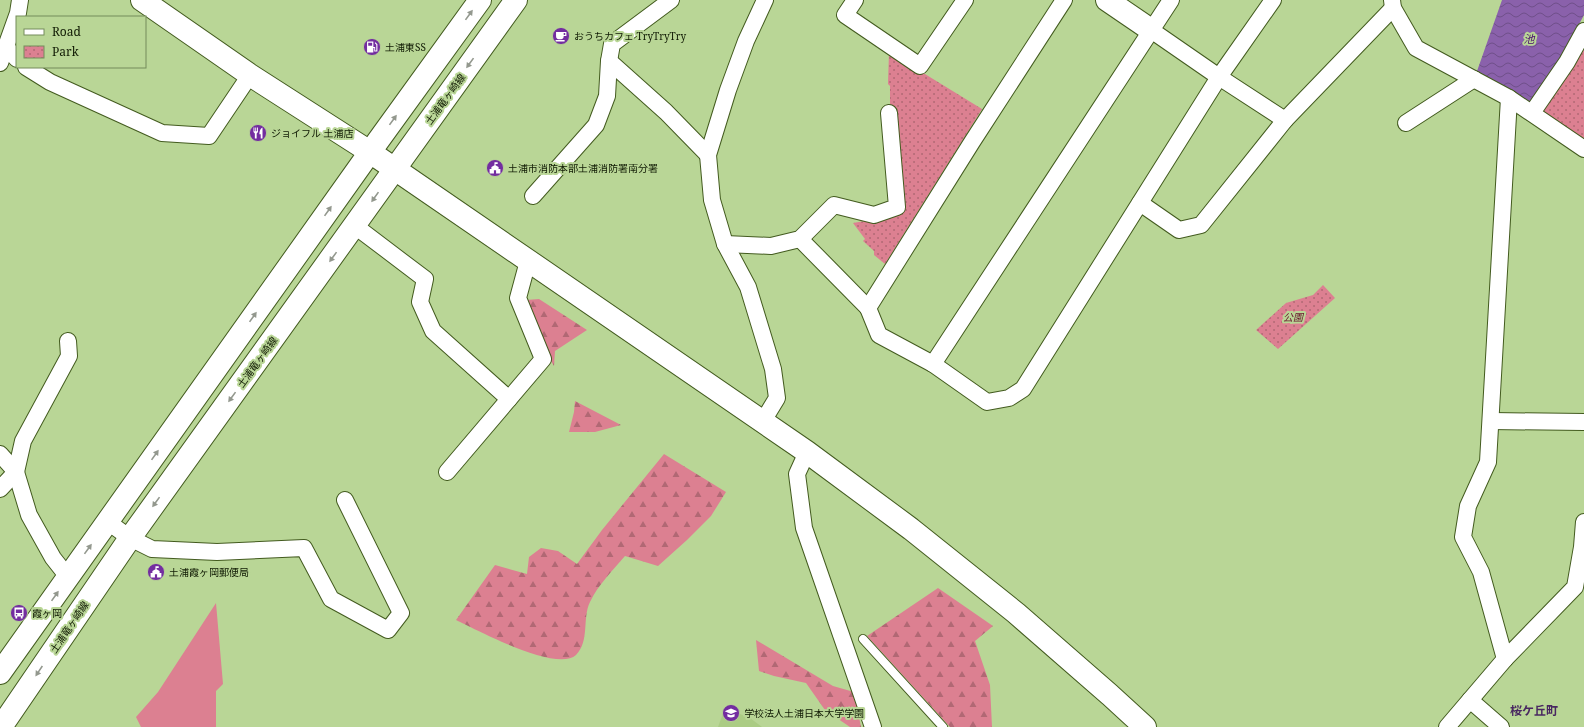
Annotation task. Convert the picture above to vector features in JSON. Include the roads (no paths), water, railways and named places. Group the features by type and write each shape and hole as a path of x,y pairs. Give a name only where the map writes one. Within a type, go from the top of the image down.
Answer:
{"main road":[{"path":"142,0 250,75 370,152 807,452 911,530 1016,613 1110,694 1145,727"},
{"path":"0,673 370,152 480,0"},
{"name":"土浦竜ヶ崎線","path":"1,727 130,538 516,0"},
{"path":"1106,0 1151,30"}],"street":[{"path":"17,16 20,0"},
{"path":"533,196 596,125 607,96 609,62 612,44 671,0"},
{"path":"763,421 777,398 773,369 748,287 725,244 712,200 708,155 746,41 765,0"},
{"path":"855,0 845,15 920,66 965,0"},
{"path":"868,308 972,142 1064,0"},
{"path":"933,364 1171,0"},
{"path":"800,239 868,308 879,335 933,364 987,402 1009,398 1023,389 1219,77 1273,0"},
{"path":"1140,203 1179,230 1201,226 1285,120 1393,4 1416,48 1509,98 1584,149"},
{"path":"0,63 16,19"},
{"path":"1151,30 1285,120"},
{"path":"1532,113 1567,62 1584,31"},
{"path":"6,47 16,59"},
{"path":"609,62 666,112 708,155"},
{"path":"28,68 50,82 162,133 209,136 250,75"},
{"path":"1406,123 1474,79"},
{"path":"1505,659 1481,572 1464,537 1468,506 1488,462 1509,98"},
{"path":"725,244 771,246 800,239 834,205 874,215 897,207 889,113"},
{"path":"355,226 425,279 420,302 433,331 509,399"},
{"path":"447,472 543,359 518,298 528,261"},
{"path":"0,489 16,472 23,441 69,356 68,341"},
{"path":"1491,421 1584,422"},
{"path":"807,452 797,474 804,528 873,727"},
{"path":"0,454 16,472 29,515 53,558 68,577"},
{"path":"108,522 130,538 152,549 217,552 304,548 331,599 388,630 401,613 345,500"},
{"path":"1447,727 1505,659 1579,590 1584,522"},
{"path":"1470,700 1501,727"}],"lane":[{"path":"862,639 943,727"}],"water":[{"name":"池","path":"1502,0 1584,0 1584,15 1561,58 1530,108 1513,91 1476,74"}],"place":[{"name":"おうちカフェ TryTryTry","path":"561,36"},
{"name":"土浦東SS","path":"372,47"},
{"name":"ジョイフル 土浦店","path":"258,133"},
{"name":"土浦市消防本部土浦消防署南分署","path":"495,168"},
{"name":"土浦霞ヶ岡郵便局","path":"156,572"},
{"name":"霞ヶ岡","path":"19,613"},
{"name":"学校法人土浦日本大学学園","path":"731,713"}],"district":[{"name":"桜ケ丘町","path":"1534,710"}],"park label":[{"name":"公園","path":"1293,317"}]}
